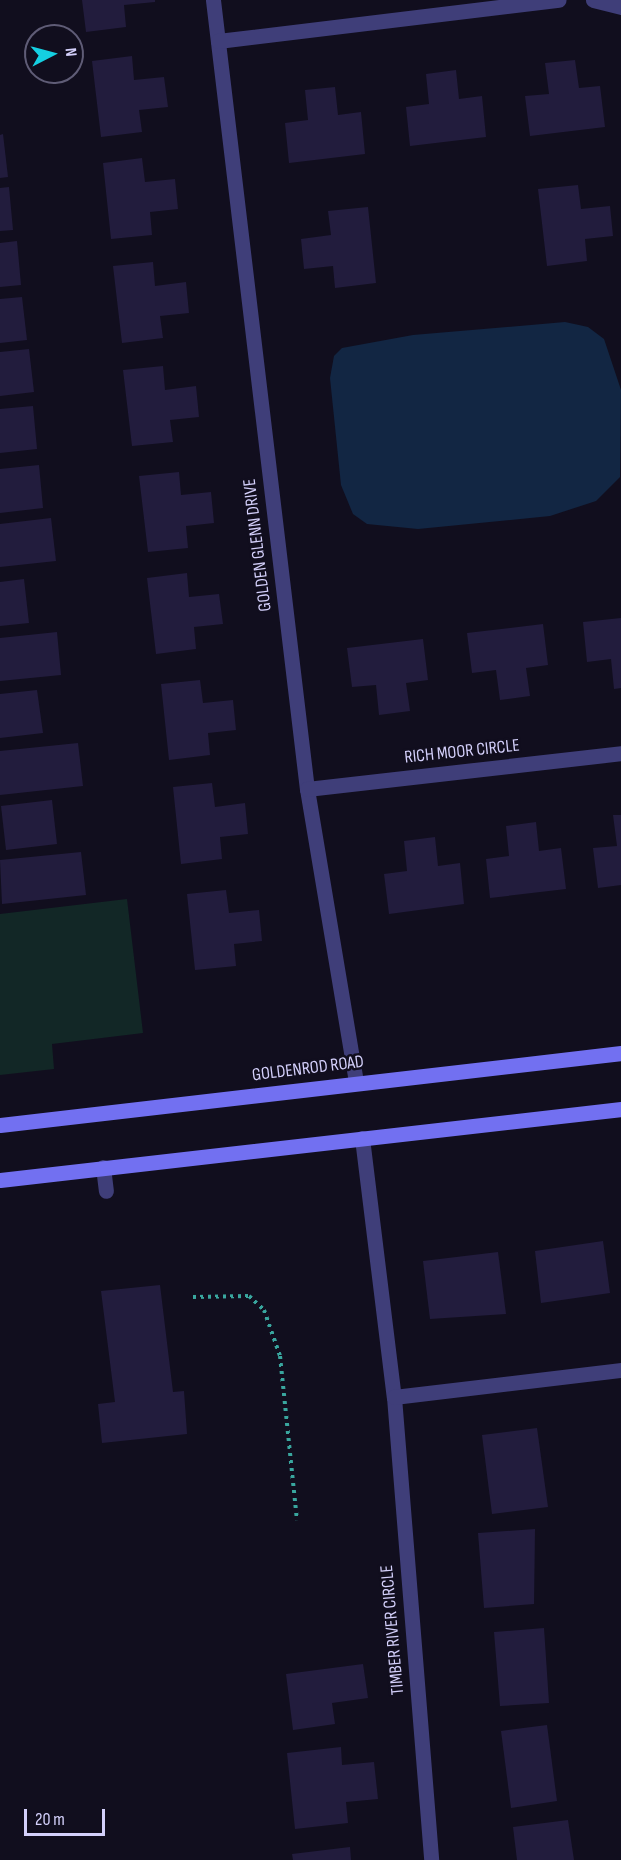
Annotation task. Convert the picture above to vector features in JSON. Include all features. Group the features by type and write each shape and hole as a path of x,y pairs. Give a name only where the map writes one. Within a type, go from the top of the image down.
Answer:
{"main road":[{"name":"GOLDENROD ROAD","path":"0,1125 621,1053"},
{"path":"0,1180 621,1109"}],"street":[{"name":"GOLDEN GLENN DRIVE","path":"213,0 307,789 356,1083"},
{"path":"218,41 559,0"},
{"path":"593,0 621,7"},
{"name":"RICH MOOR CIRCLE","path":"307,789 621,753"},
{"name":"TIMBER RIVER CIRCLE","path":"362,1138 394,1397 431,1860"},
{"path":"103,1167 106,1191"},
{"path":"394,1397 621,1370"}],"path":[{"path":"193,1297 249,1296 264,1310 280,1356 297,1520"}],"green space":[{"path":"127,899 143,1033 52,1044 54,1069 0,1075 0,914"}],"water":[{"path":"565,322 588,327 604,339 621,390 620,477 596,501 550,516 418,529 367,524 353,514 341,485 330,378 334,356 342,348 413,335"}],"building":[{"path":"82,0 155,0 155,2 124,5 126,27 86,32"},
{"path":"132,56 134,80 164,77 168,107 139,110 142,132 101,137 92,61"},
{"path":"575,60 579,88 600,86 605,127 530,136 525,96 549,94 545,63"},
{"path":"456,70 459,99 482,96 486,137 410,146 406,107 429,104 426,74"},
{"path":"335,87 338,115 361,112 365,154 289,163 285,123 308,120 305,90"},
{"path":"3,134 8,177 0,178 0,135"},
{"path":"142,158 145,182 175,179 178,209 150,212 152,235 111,239 103,163"},
{"path":"578,185 581,209 610,206 613,236 585,239 587,261 547,266 538,189"},
{"path":"9,187 13,230 0,231 0,188"},
{"path":"368,207 376,283 335,288 333,266 304,269 301,239 331,235 328,211"},
{"path":"17,241 21,285 0,287 0,243"},
{"path":"153,262 155,286 186,282 189,313 160,316 163,338 122,343 113,266"},
{"path":"22,297 27,340 0,343 0,299"},
{"path":"29,349 34,392 0,396 0,352"},
{"path":"163,366 165,390 196,386 199,417 170,420 173,442 132,446 123,370"},
{"path":"33,406 37,449 0,453 0,409"},
{"path":"39,465 43,508 0,513 0,469"},
{"path":"179,472 181,495 211,492 214,523 186,526 188,548 148,552 139,476"},
{"path":"51,518 56,561 0,567 0,524"},
{"path":"187,573 189,597 219,594 223,624 194,627 196,649 156,654 147,578"},
{"path":"24,579 29,623 0,626 0,582"},
{"path":"621,618 621,688 614,689 611,659 587,662 583,622"},
{"path":"543,624 548,665 526,668 530,696 500,700 496,670 472,673 467,633"},
{"path":"57,632 61,675 0,681 0,638"},
{"path":"423,639 428,680 406,683 410,711 379,715 376,685 352,687 347,648"},
{"path":"200,680 203,703 233,700 236,730 208,733 210,755 169,760 161,684"},
{"path":"37,690 43,733 0,738 0,694"},
{"path":"78,743 83,786 0,795 0,751"},
{"path":"212,783 215,807 245,803 248,834 220,837 222,859 181,864 173,787"},
{"path":"52,800 57,844 6,850 1,806"},
{"path":"613,815 621,815 621,885 598,888 593,848 617,846"},
{"path":"536,822 539,851 561,848 566,889 490,898 486,859 509,856 506,826"},
{"path":"435,837 438,866 460,863 464,904 389,914 384,874 407,871 404,841"},
{"path":"81,852 86,895 2,904 0,860"},
{"path":"226,890 229,913 259,910 262,941 234,944 236,966 195,970 187,894"},
{"path":"603,1241 610,1293 541,1303 535,1251"},
{"path":"498,1252 506,1314 430,1319 423,1261"},
{"path":"160,1285 173,1392 184,1391 187,1434 102,1443 98,1404 115,1402 101,1291"},
{"path":"537,1428 548,1507 492,1514 482,1435"},
{"path":"535,1529 534,1604 484,1608 478,1533"},
{"path":"544,1628 549,1703 500,1706 494,1632"},
{"path":"363,1664 368,1698 332,1703 335,1724 293,1730 286,1674"},
{"path":"547,1725 557,1801 511,1808 501,1731"},
{"path":"341,1747 342,1765 374,1762 378,1799 346,1802 348,1823 295,1829 287,1753"},
{"path":"568,1820 574,1860 517,1860 513,1827"},
{"path":"350,1847 351,1860 293,1860 292,1854"}]}
